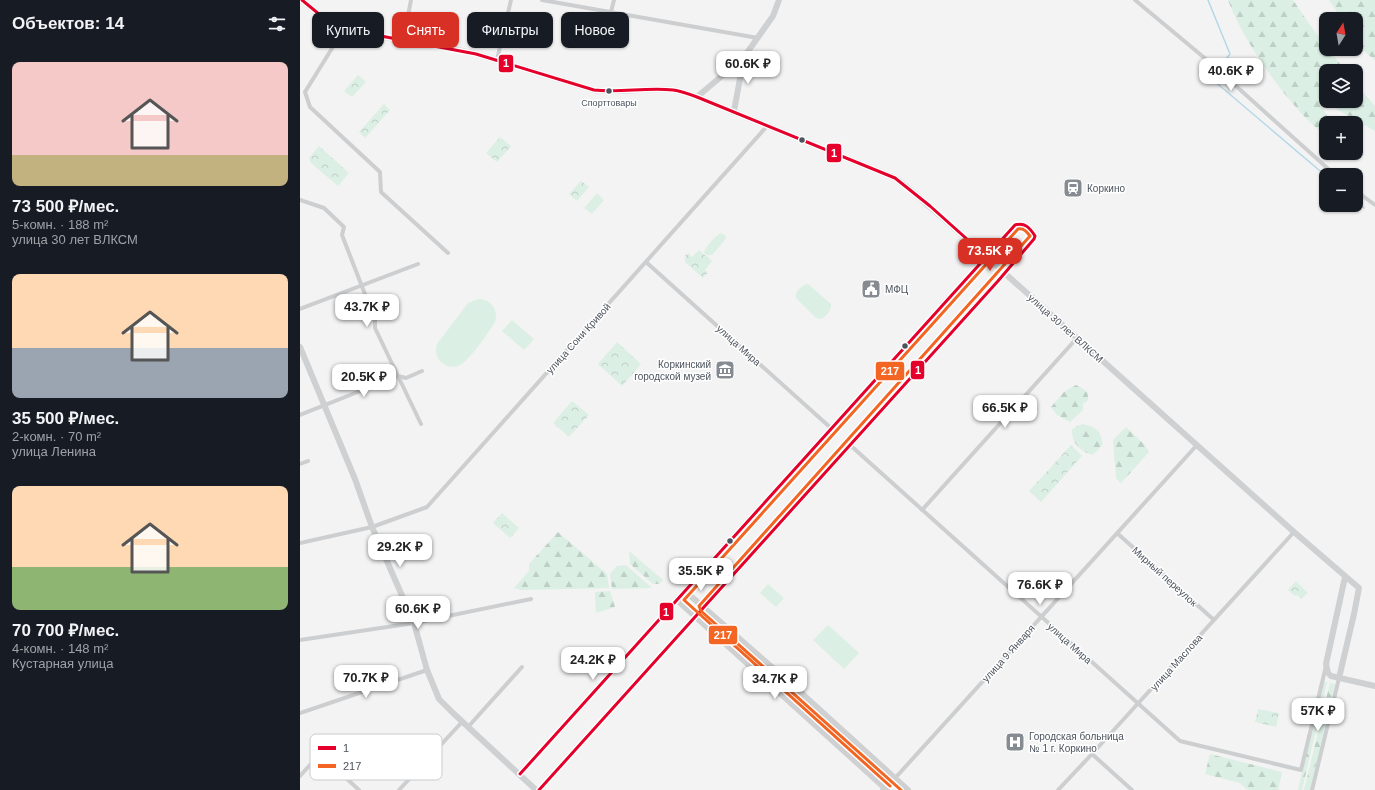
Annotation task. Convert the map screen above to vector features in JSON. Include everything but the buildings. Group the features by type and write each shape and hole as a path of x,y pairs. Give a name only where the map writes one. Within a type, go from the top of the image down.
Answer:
{"street":[{"name":"улица 30 лет ВЛКСМ","path":"302,0 317,12"},
{"path":"409,12 411,0"},
{"path":"496,60 511,0"},
{"path":"542,0 611,12 614,0"},
{"path":"697,97 744,57 775,12 779,0"},
{"path":"1135,0 1207,60 1327,168"},
{"path":"629,15 758,38"},
{"path":"332,48 305,92 310,107 380,172 381,192 448,253"},
{"name":"улица 30 лет ВЛКСМ","path":"447,48 496,60 594,90 609,92 675,90 734,111 895,178 948,222 1004,274 1294,532 1357,586 1359,589 1339,678"},
{"path":"734,111 744,57"},
{"name":"улица Сони Кривой","path":"300,543 372,527 427,507 768,125"},
{"path":"1363,196 1375,205"},
{"path":"300,200 324,208 344,227 342,235 376,320 375,328 421,424"},
{"path":"520,774 987,257"},
{"name":"улица Мира","path":"646,262 832,429"},
{"path":"300,309 418,264"},
{"path":"300,347 355,479 372,527 414,623 427,670 439,699 462,722 520,774 533,789 696,616 1004,274"},
{"path":"922,510 1077,338"},
{"path":"300,416 398,376 406,378 422,371"},
{"name":"улица Мира","path":"850,445 1180,741 1301,770 1326,664"},
{"name":"улица 9 Января","path":"885,789 1197,445"},
{"path":"300,464 308,461"},
{"name":"улица Маслова","path":"1058,790 1294,532"},
{"name":"Мирный переулок","path":"1117,533 1214,620"},
{"path":"1345,577 1326,664 1328,673 1331,676 1375,686"},
{"path":"685,591 908,790"},
{"path":"300,640 414,623 531,599"},
{"path":"677,600 885,789"},
{"path":"468,726 522,667"},
{"path":"300,713 427,670"},
{"path":"1312,790 1339,678"},
{"path":"442,744 462,722"},
{"path":"1092,754 1132,790"},
{"path":"300,776 310,765"},
{"path":"348,780 359,790"},
{"path":"399,790 408,780"}],"green space":[{"path":"1228,0 1293,0 1319,37 1319,56 1334,56 1340,64 1319,64 1319,99 1317,98 1319,102 1319,108 1323,108 1327,116 1319,116 1319,130 1306,119 1280,88 1250,45"},
{"path":"1329,0 1375,0 1375,60 1363,49 1363,12 1337,12"},
{"path":"358,75 366,82 352,97 344,91"},
{"path":"1363,92 1375,106 1375,131 1363,124 1363,116 1349,116 1335,108 1363,108"},
{"path":"384,104 390,110 365,138 359,132"},
{"path":"500,137 511,146 497,162 486,153"},
{"path":"319,146 349,173 338,186 311,163 309,158"},
{"path":"581,181 589,187 577,201 569,194"},
{"path":"597,193 604,200 592,214 584,208"},
{"path":"721,233 726,236 725,240 712,255 706,255 704,252 707,247"},
{"path":"699,250 712,261 705,270 708,272 703,278 685,262 685,256 688,253 692,257"},
{"path":"808,284 831,304 830,310 822,319 816,318 796,298 796,293 799,289"},
{"path":"478,299 483,299 493,306 496,313 495,322 479,346 464,363 455,367 447,366 440,361 438,357 436,351 437,344 468,303"},
{"path":"512,320 534,339 524,350 502,331"},
{"path":"617,342 641,364 622,386 598,364"},
{"path":"1076,385 1088,394 1088,400 1083,404 1083,410 1070,422 1057,415 1051,407 1064,392"},
{"path":"572,401 589,415 569,437 553,423"},
{"path":"1082,424 1091,426 1101,435 1103,444 1093,455 1080,449 1073,438 1072,429"},
{"path":"1126,427 1144,444 1149,452 1121,483 1116,478 1113,440"},
{"path":"1071,445 1082,456 1041,502 1029,491"},
{"path":"502,513 519,528 510,538 493,523"},
{"path":"558,532 607,574 609,588 521,590 514,588 529,571 529,564"},
{"path":"629,551 663,580 659,584 653,584 630,564"},
{"path":"626,565 652,588 612,589 610,574 617,566"},
{"path":"1296,581 1308,593 1301,599 1288,590"},
{"path":"768,584 784,598 776,607 760,593"},
{"path":"610,591 615,607 596,613 595,592"},
{"path":"828,625 859,653 844,669 813,640"},
{"path":"1323,682 1327,682 1302,790 1298,790"},
{"path":"1330,683 1335,684 1310,790 1304,790"},
{"path":"1258,709 1279,713 1276,727 1255,722"},
{"path":"1210,754 1282,772 1278,790 1249,790 1240,783 1205,774"}],"waterway":[{"path":"1208,0 1230,54 1221,66"},
{"path":"1214,73 1213,80 1319,170"}],"transit line":[{"name":"1","path":"302,0 325,19 344,29 476,54 594,90 614,91 663,89 679,91 697,97 895,178 930,206 987,257"},
{"name":"1","path":"520,774 1015,225 1022,224 1029,228 1035,236 1034,239 998,281 539,790"},
{"name":"217","path":"890,786 684,600 1018,229 1022,229 1030,236 699,606 701,611 901,790"}],"place":[{"name":"Спорттовары","path":"609,91"},
{"name":"Коркино","path":"1073,188"},
{"name":"МФЦ","path":"871,289"},
{"name":"Коркинский городской музей","path":"725,370"},
{"name":"Городская больница № 1 г. Коркино","path":"1015,742"}]}
